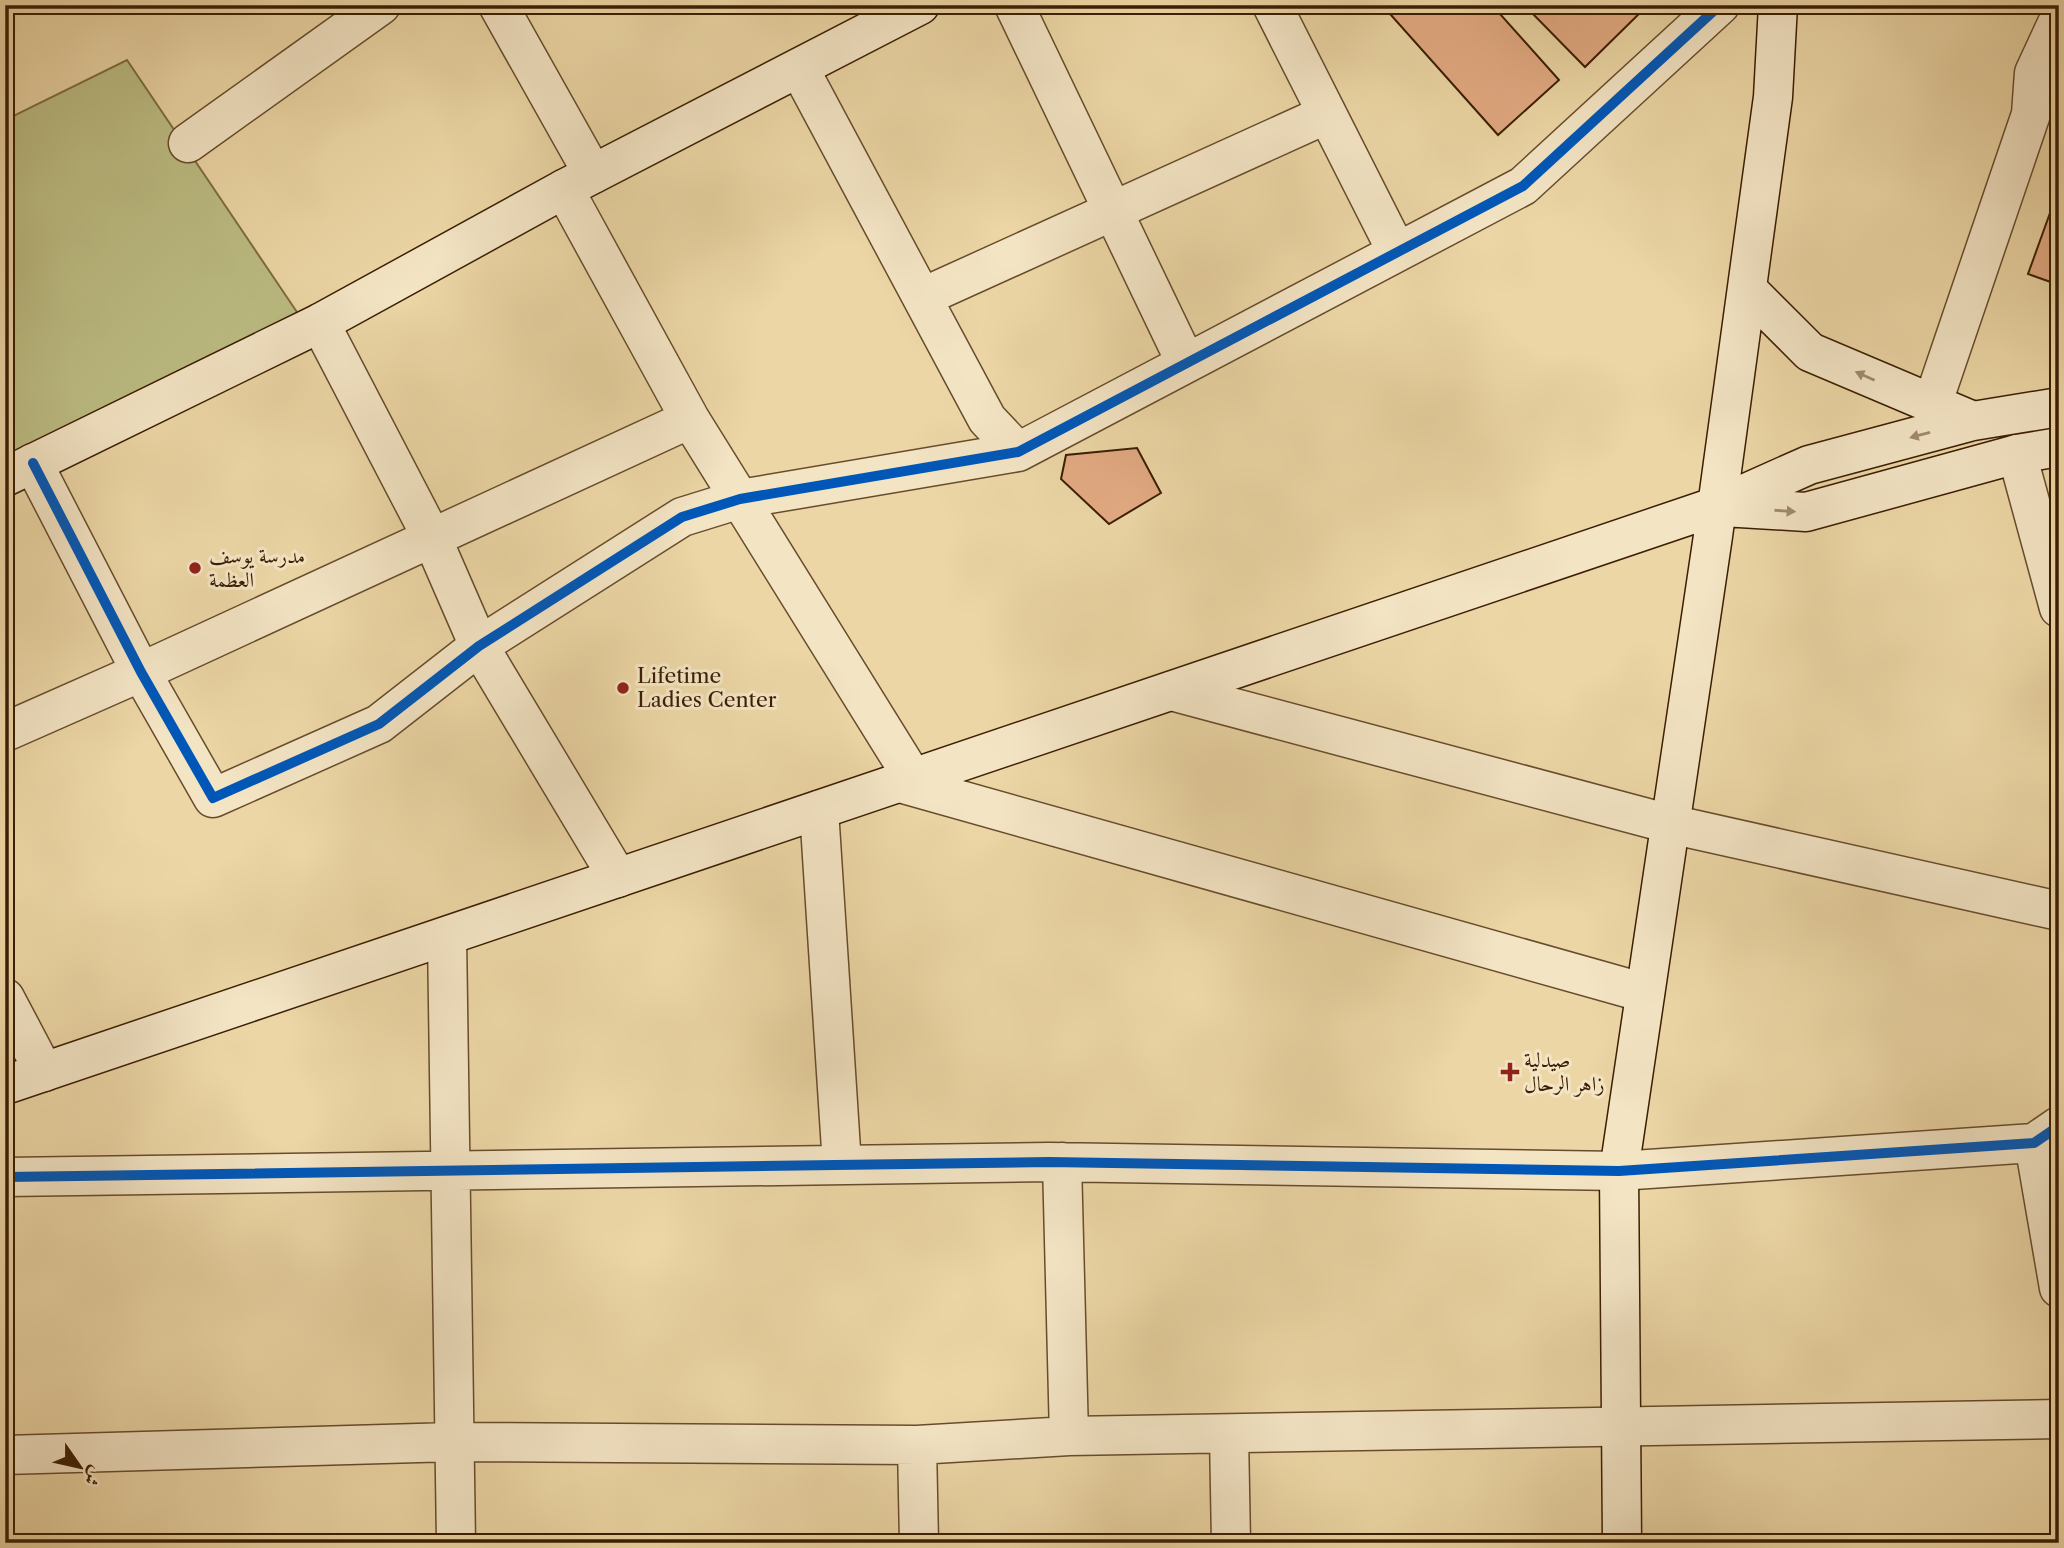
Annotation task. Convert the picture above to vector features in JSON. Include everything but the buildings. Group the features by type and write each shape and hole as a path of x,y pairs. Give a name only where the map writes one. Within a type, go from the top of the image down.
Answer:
{"street":[{"path":"188,143 382,5"},
{"path":"498,5 690,419 906,781 1645,993"},
{"path":"920,5 579,181 320,323 19,470 213,797 379,724 479,646 682,517 740,499 1018,452 1523,186 1720,5"},
{"path":"1014,5 1186,363"},
{"path":"1272,5 1397,252"},
{"path":"1622,1543 1619,1171 1747,289 1773,97 1778,5"},
{"path":"1932,405 2045,119 2034,73 2059,19"},
{"path":"799,68 987,419 1018,452"},
{"path":"923,297 1327,114"},
{"path":"1747,289 1810,352 1973,421"},
{"path":"320,323 432,538 479,646 618,878"},
{"path":"5,1085 1717,506 1808,465 1973,421 2059,407"},
{"path":"5,732 690,419"},
{"path":"1717,506 1806,512 2017,454 2059,447"},
{"path":"2017,454 2059,608"},
{"path":"1171,691 1670,824 2059,911"},
{"path":"819,810 842,1165"},
{"path":"447,936 456,1543"},
{"path":"5,998 44,1072"},
{"path":"5,1177 1062,1162 1619,1171 2046,1135 2059,1287"},
{"path":"1062,1162 1069,1436"},
{"path":"5,1455 453,1441 917,1445 1069,1436 2059,1419"},
{"path":"1229,1435 1231,1543"},
{"path":"917,1445 919,1543"}],"green space":[{"path":"127,60 305,324 5,456 5,120"}],"cycle path":[{"path":"33,463 141,672 213,798 379,724 479,646 682,517 740,499 1018,452 1523,186 1720,5"},
{"path":"5,1177 1049,1162 1619,1171 2034,1143 2059,1126"}],"place":[{"name":"مدرسة يوسف العظمة","path":"195,568"},
{"name":"Lifetime Ladies Center","path":"623,688"},
{"name":"صيدلية زاهر الرحال","path":"1510,1072"}]}
